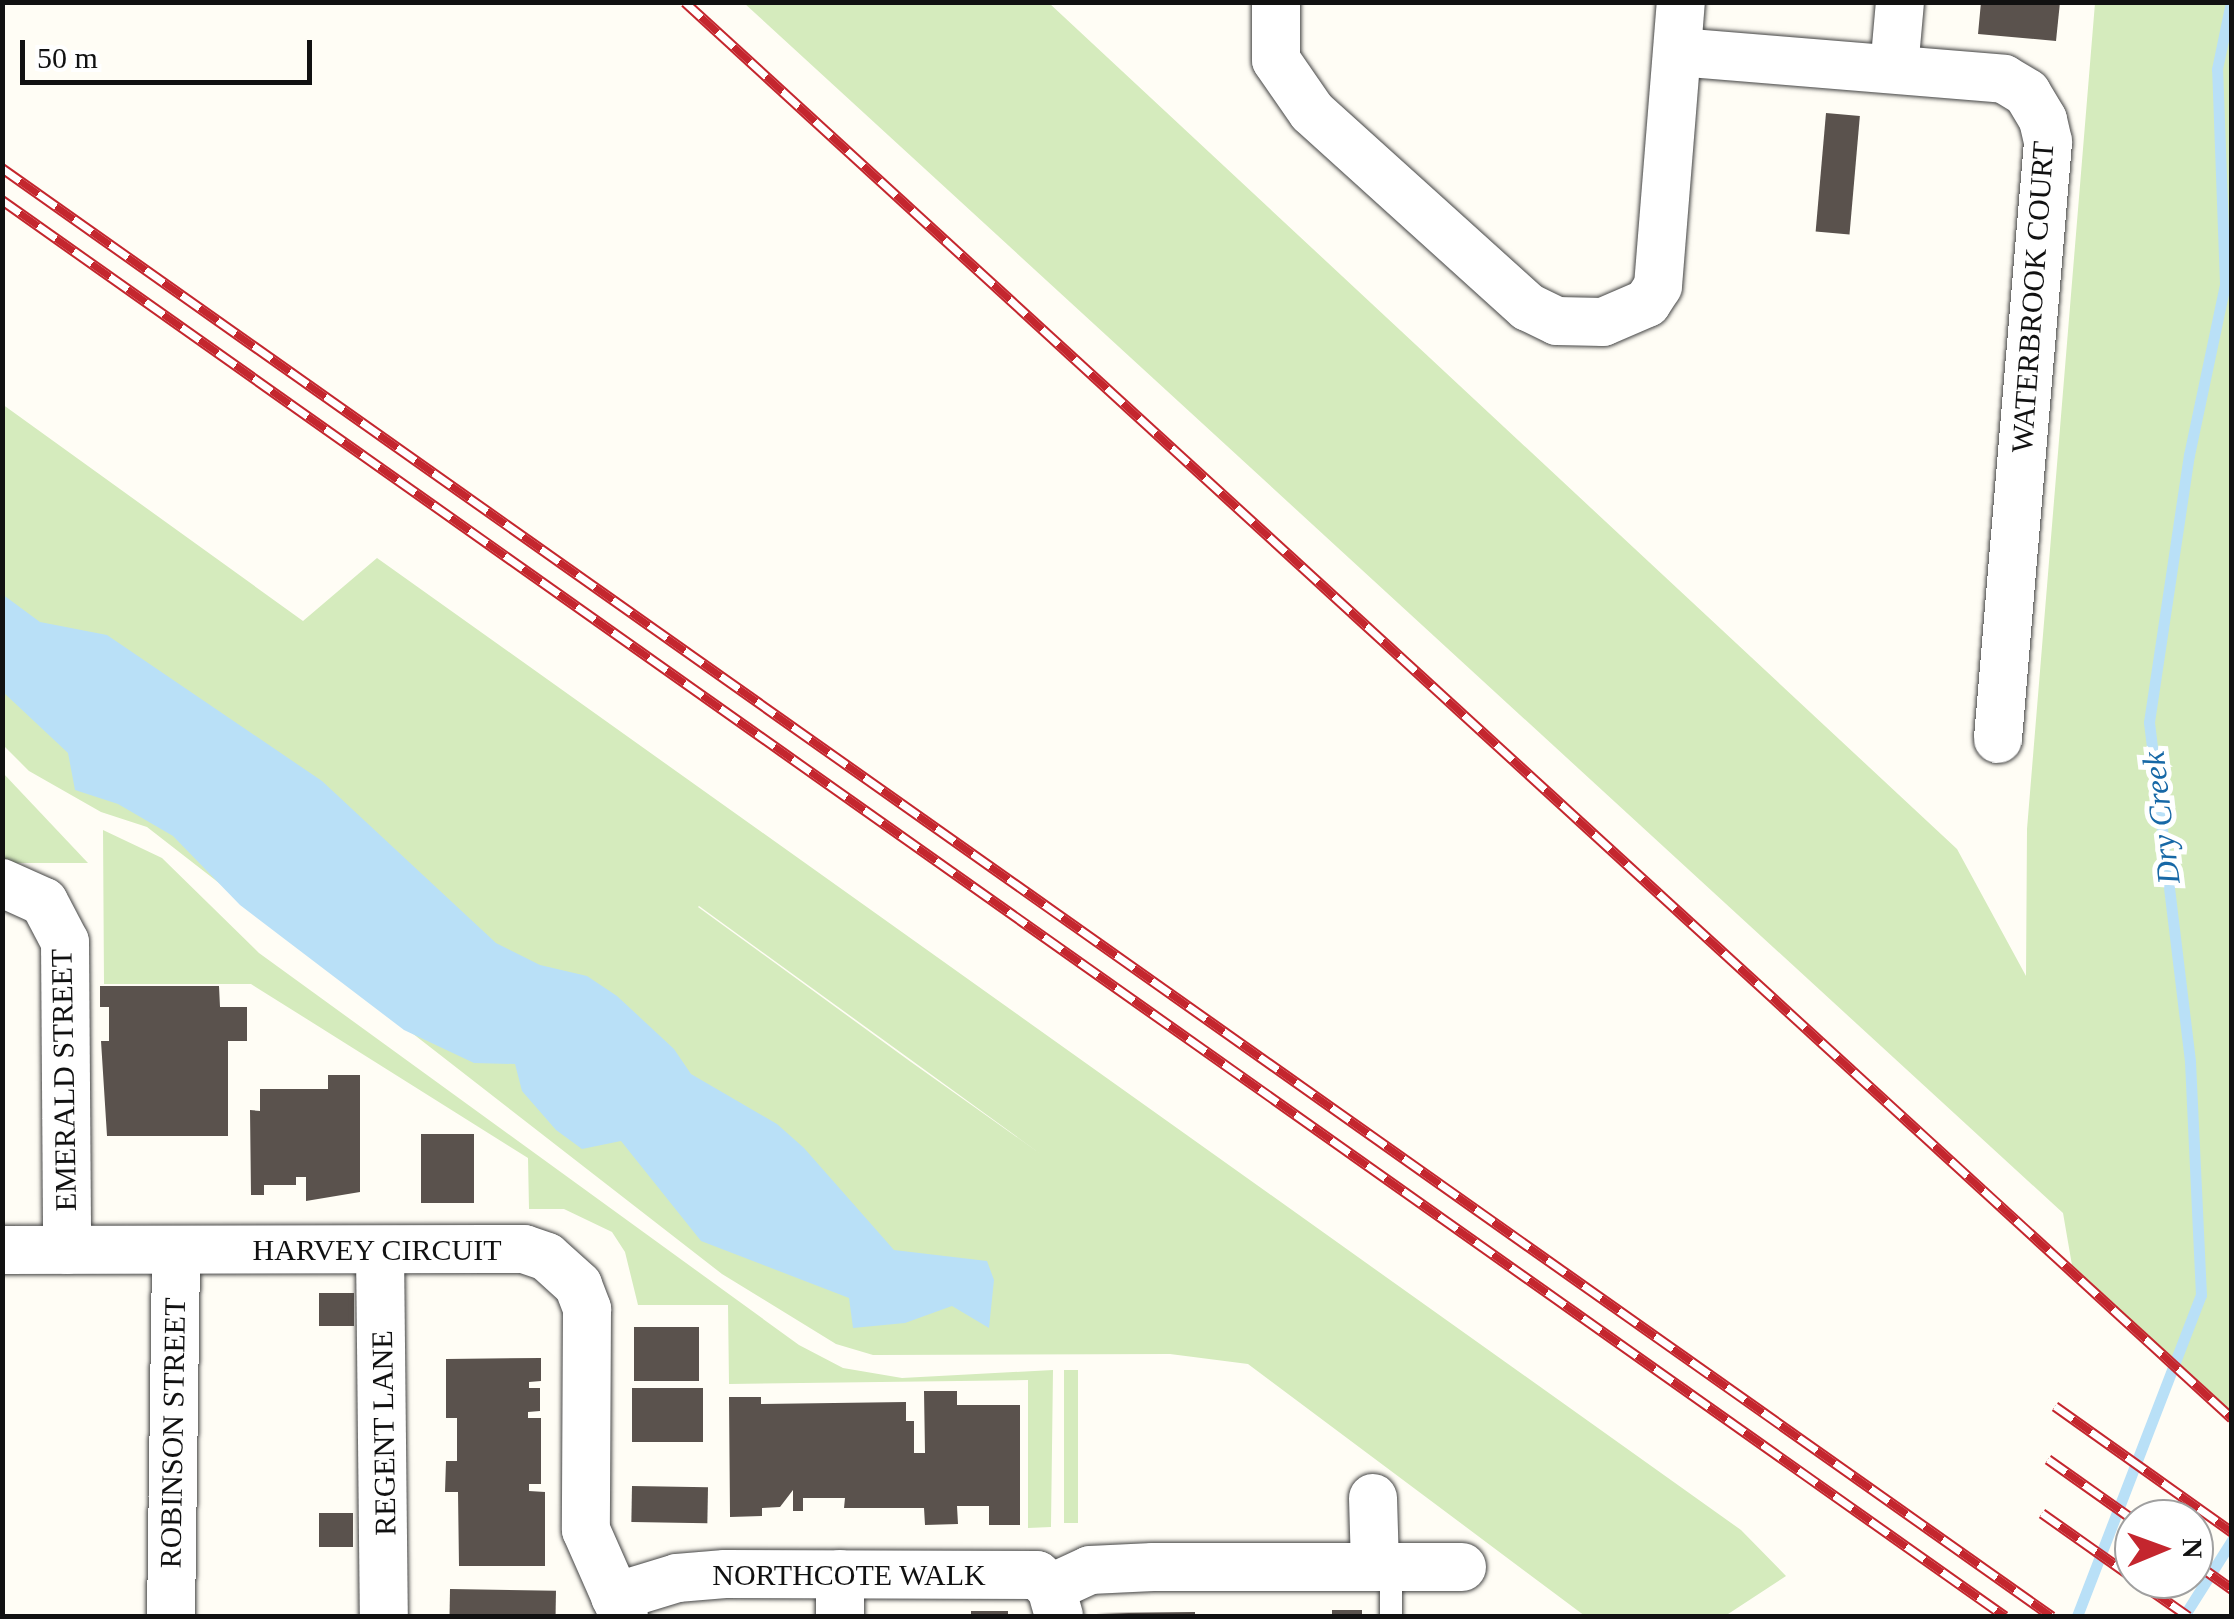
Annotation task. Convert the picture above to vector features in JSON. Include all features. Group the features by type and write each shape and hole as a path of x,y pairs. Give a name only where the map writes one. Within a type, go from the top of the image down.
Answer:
{"street":[{"path":"1276,2 1276,60 1312,112 1528,306 1557,321 1622,319 1647,303 1658,286 1681,2"},
{"path":"1894,70 1900,2"},
{"name":"WATERBROOK COURT","path":"1678,52 2004,79 2035,103 2048,142 1998,739"},
{"name":"EMERALD STREET","path":"2,883 44,902 64,942 67,1250"},
{"name":"HARVEY CIRCUIT","path":"2,1250 524,1250 547,1257 578,1286 587,1309 586,1530 620,1607"},
{"name":"ROBINSON STREET","path":"170,1616 176,1250"},
{"name":"REGENT LANE","path":"380,1250 384,1616"},
{"path":"1373,1498 1383,1567"},
{"path":"1055,1602 1090,1570 1462,1567"},
{"name":"NORTHCOTE WALK","path":"620,1607 701,1575 840,1595 1037,1575 1055,1602"}],"lane":[{"path":"1383,1567 1392,1616"}],"green space":[{"path":"744,3 1049,3 1957,849 2026,976 2027,829 2095,3 2231,3 2231,1418 2073,1271 2063,1213"},
{"path":"2,404 303,621 377,558 1741,1530 1786,1576 1725,1616 1585,1616 1248,1364 1170,1354 873,1355 836,1344 722,1274 147,827 101,812 29,771 3,745","holes":["699,906 1042,1155 911,1062"]},
{"path":"3,773 88,863 3,863"},
{"path":"103,830 162,858 259,953 799,1345 843,1368 902,1378 1053,1370 1051,1527 1028,1528 1028,1380 729,1384 728,1305 638,1305 625,1252 612,1232 564,1209 529,1209 528,1158 251,984 104,984"},
{"path":"1064,1370 1078,1370 1078,1523 1064,1523"}],"water":[{"path":"2,594 40,622 107,635 322,781 496,943 540,965 587,976 617,996 674,1049 691,1074 777,1124 804,1148 894,1250 987,1261 994,1280 989,1328 952,1306 905,1323 853,1328 849,1298 701,1241 621,1141 582,1149 556,1130 522,1091 515,1064 474,1063 404,1030 240,905 173,836 118,804 75,790 68,753 3,692"}],"building":[{"path":"1981,2 2060,2 2056,41 1978,34"},
{"path":"1826,113 1860,116 1849,235 1816,232"},
{"path":"100,986 219,986 220,1007 247,1007 247,1041 228,1041 228,1136 107,1136 101,1041 109,1041 109,1007 100,1007"},
{"path":"328,1075 360,1075 360,1192 306,1201 306,1177 296,1177 296,1185 264,1185 264,1195 251,1195 250,1110 260,1111 260,1089 328,1089"},
{"path":"421,1134 474,1134 474,1203 421,1203"},
{"path":"319,1293 354,1293 354,1326 319,1326"},
{"path":"634,1327 699,1327 699,1381 634,1381"},
{"path":"541,1358 541,1381 529,1382 529,1388 540,1388 540,1411 528,1412 528,1418 541,1418 541,1484 529,1484 529,1491 545,1492 545,1566 459,1566 458,1492 445,1492 446,1461 457,1461 457,1418 446,1418 446,1359"},
{"path":"632,1388 703,1388 703,1442 632,1442"},
{"path":"924,1391 957,1391 957,1405 1020,1405 1020,1525 989,1525 989,1506 957,1506 958,1524 925,1525 924,1508 844,1508 845,1498 803,1498 803,1511 793,1511 793,1490 780,1507 762,1508 762,1516 730,1517 729,1397 761,1397 761,1404 906,1402 906,1421 914,1421 914,1453 925,1453"},
{"path":"632,1486 708,1487 707,1523 631,1522"},
{"path":"319,1513 353,1513 353,1547 319,1547"},
{"path":"450,1589 556,1591 556,1616 450,1616"},
{"path":"1332,1610 1362,1610 1362,1616 1332,1616"},
{"path":"971,1611 1008,1611 1008,1616 971,1616"},
{"path":"1195,1612 1195,1616 1096,1613"}],"waterway":[{"name":"Dry Creek","path":"2077,1616 2201,1295 2190,1061 2149,722 2189,455 2225,284 2217,69 2231,2"},
{"name":"Dry Creek","path":"2184,1616 2232,1540"}],"railway":[{"path":"685,2 2232,1418"},
{"path":"2,168 2052,1616"},
{"path":"2,200 2005,1616"},
{"path":"2055,1406 2232,1532"},
{"path":"2048,1459 2114,1506"},
{"path":"2042,1513 2114,1564"},
{"path":"2214,1576 2232,1589"},
{"path":"2164,1599 2188,1616"}]}
